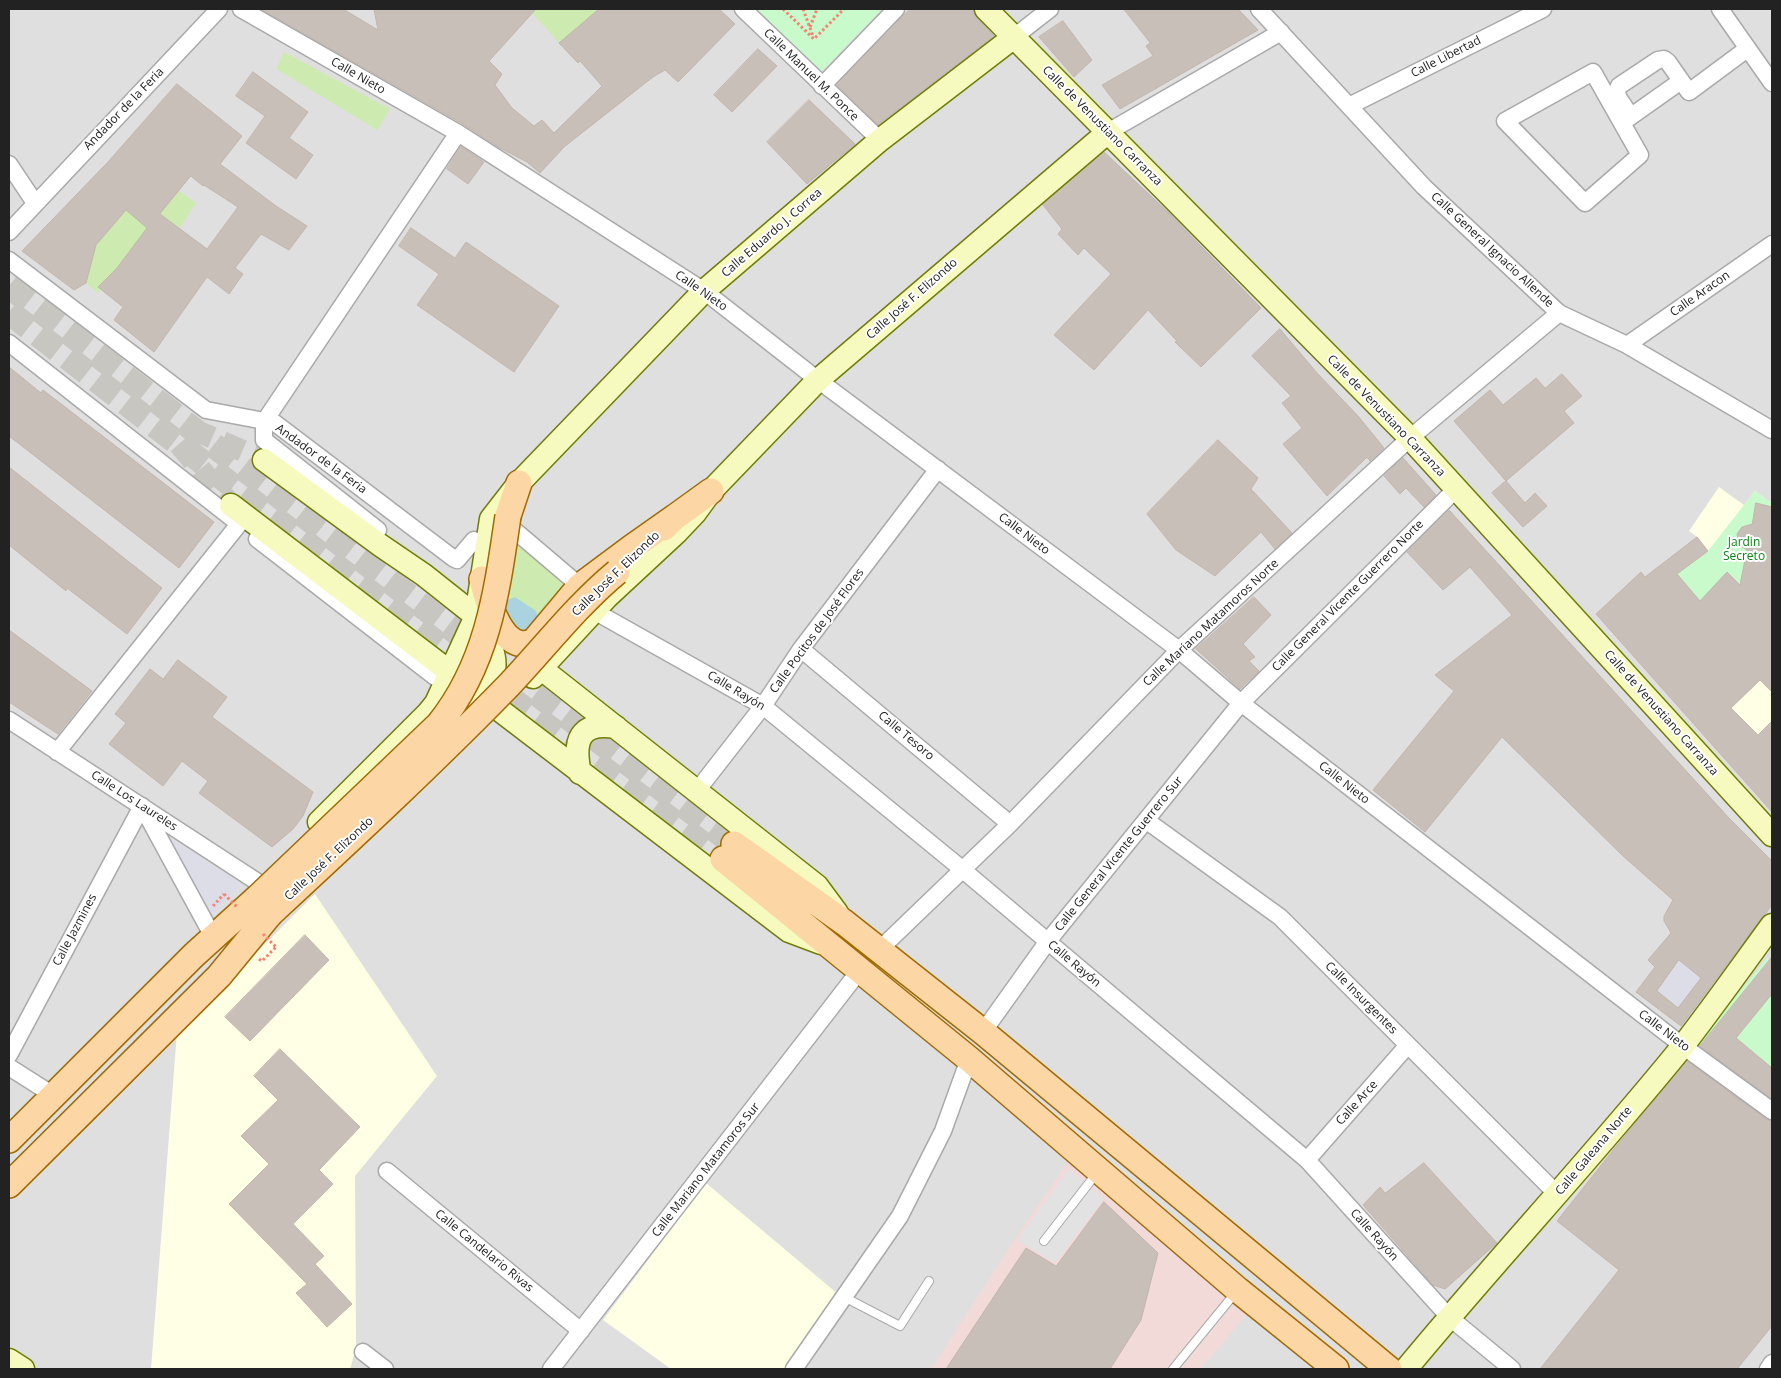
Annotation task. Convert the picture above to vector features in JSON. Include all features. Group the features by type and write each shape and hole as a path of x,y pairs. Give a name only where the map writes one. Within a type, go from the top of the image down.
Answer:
{"main road":[{"name":"Calle José F. Elizondo","path":"9,1185 219,976 262,898 439,724 458,699 476,663 490,618 519,483"},
{"name":"Calle José F. Elizondo","path":"9,1140 194,955 262,898 413,781 510,684 592,593 675,517 711,491"},
{"path":"482,579 485,594 497,622 506,634 519,644 528,644 534,641 580,586 675,517"},
{"path":"1336,1369 1238,1290 969,1059 831,947 728,851 845,923 983,1032 1390,1369"}],"street":[{"name":"Andador de la Feria","path":"9,232 219,9"},
{"name":"Calle Nieto","path":"241,9 458,133 704,291 818,380 1179,650 1241,703 1682,1046 1772,1111"},
{"name":"Calle Manuel M. Ponce","path":"742,9 880,140"},
{"path":"822,86 896,9"},
{"name":"Calle de Venustiano Carranza","path":"986,9 1410,438 1772,835"},
{"name":"Calle Eduardo J. Correa","path":"194,955 213,922 262,898 436,703 443,671 476,616 491,519 519,483 704,291 880,140 1050,9"},
{"name":"Calle General Ignacio Allende","path":"1260,9 1424,187 1559,313 1627,345 1772,430"},
{"name":"Calle Libertad","path":"1349,106 1543,9"},
{"path":"1720,9 1772,83"},
{"name":"Calle José F. Elizondo","path":"711,491 818,380 1108,132 1281,32"},
{"path":"1627,119 1593,72 1505,120 1585,203 1640,155 1627,119 1618,96 1617,91 1620,86 1658,60 1664,59 1689,92 1747,49"},
{"path":"1627,119 1681,81"},
{"path":"424,575 384,536 264,440 264,422 458,133"},
{"path":"9,164 35,203"},
{"name":"Calle Aracon","path":"1627,345 1772,244"},
{"name":"Andador de la Feria","path":"9,260 206,410 275,423 457,560 474,540"},
{"name":"Calle Mariano Matamoros Norte","path":"879,950 1010,824 1179,650 1410,438 1559,313"},
{"path":"9,343 443,671 501,711 580,773 789,930 831,947"},
{"path":"264,460 424,575 817,886 845,923"},
{"name":"Calle Pocitos de José Flores","path":"696,792 938,469"},
{"name":"Calle General Vicente Guerrero Norte","path":"1241,703 1456,489"},
{"path":"219,976 501,711 594,611 677,532 695,513 711,491"},
{"path":"57,752 235,515"},
{"path":"511,523 580,586"},
{"path":"450,596 462,596 472,592 482,579"},
{"name":"Calle Rayón","path":"594,611 762,706 1048,941 1306,1160 1449,1317 1512,1369"},
{"path":"440,769 456,730 492,679 496,662 487,636 476,616"},
{"name":"Calle Tesoro","path":"802,649 1010,824"},
{"path":"443,671 508,661 541,668"},
{"name":"Calle General Vicente Guerrero Sur","path":"983,1032 1048,941 1241,703"},
{"name":"Calle Los Laureles","path":"11,726 57,752 142,806 262,898"},
{"path":"580,773 577,753 581,736 587,729 595,726 616,727"},
{"path":"142,806 213,922"},
{"name":"Calle Jazmines","path":"9,1055 142,806"},
{"name":"Calle Insurgentes","path":"1147,821 1280,918 1557,1194"},
{"name":"Calle Galeana Norte","path":"1406,1369 1682,1046 1772,925"},
{"name":"Calle Mariano Matamoros Sur","path":"551,1369 860,970"},
{"name":"Calle Arce","path":"1306,1160 1408,1045"},
{"path":"794,1369 900,1216 944,1131 969,1059"},
{"path":"9,1067 53,1095"},
{"name":"Calle Candelario Rivas","path":"387,1171 581,1331"},
{"path":"363,1352 385,1369"},
{"path":"9,1360 23,1369"},
{"path":"1768,1369 1772,1363"}],"lane":[{"path":"1044,1242 1098,1170"},
{"path":"844,1297 900,1326 929,1281"},
{"path":"1174,1369 1238,1290"}],"path":[{"path":"783,9 814,39"},
{"path":"803,9 814,39"},
{"path":"810,27 817,9"},
{"path":"814,39 844,9"},
{"path":"213,922 211,908 224,894"}],"shaded area":[{"path":"9,9 1772,9 1772,1369 9,1369"},
{"path":"1719,487 1744,505 1755,491 1770,502 1772,499 1772,771 1706,697 1771,619 1727,572 1700,601 1677,574 1707,551 1697,537 1689,531"},
{"path":"166,835 243,884 210,917"},
{"path":"315,894 437,1076 355,1176 356,1348 350,1369 151,1369 177,1032"},
{"path":"1679,960 1713,988 1681,1026 1649,1001"},
{"path":"1068,1162 1246,1315 1201,1369 931,1369 1014,1240"},
{"path":"1069,1169 1104,1199 1055,1263 1017,1240"},
{"path":"706,1183 838,1294 787,1369 671,1369 603,1320"}],"green space":[{"path":"535,9 599,9 559,43 532,13"},
{"path":"752,9 882,9 819,74"},
{"path":"284,52 390,109 377,130 276,69"},
{"path":"179,191 196,203 179,229 160,214"},
{"path":"126,210 147,228 98,293 86,283 96,245"},
{"name":"Jardin Secreto","path":"1755,491 1770,502 1772,499 1772,569 1747,593 1727,572 1700,601 1677,574 1708,551"},
{"path":"512,521 580,580 543,624 504,627"},
{"path":"1767,958 1772,963 1772,1084 1765,1093 1698,1043"}],"water":[{"path":"515,597 536,611 538,619 528,634 504,622 504,602"}],"building":[{"path":"261,9 343,9 378,30 374,9 536,9 489,61 502,74 495,85 512,108 534,126 542,120 554,133 602,86 580,61 578,63 559,43 599,9 719,9 735,24 678,82 665,70 653,77 564,147 540,173 527,162 500,148 463,124"},
{"path":"910,9 973,9 977,18 994,36 878,125 837,85"},
{"path":"1124,9 1238,9 1258,30 1120,109 1102,85 1153,56 1146,46 1150,43"},
{"path":"1063,21 1092,60 1074,77 1039,37"},
{"path":"758,49 777,66 732,112 714,95"},
{"path":"253,72 308,112 289,138 313,155 296,179 246,143 265,116 236,96"},
{"path":"177,84 242,136 220,164 276,206 307,226 289,250 261,234 235,268 243,274 229,294 207,277 154,352 114,320 123,307 98,287 117,268 147,228 126,210 96,245 86,283 74,290 22,251 108,162","holes":["191,176 203,186 238,207 207,249 160,214"]},
{"path":"809,100 855,144 807,184 767,142"},
{"path":"461,147 484,162 468,184 447,169"},
{"path":"1104,152 1169,213 1261,308 1201,367 1175,342 1177,341 1148,310 1094,370 1054,335 1111,274 1084,248 1078,255 1058,234 1062,229 1043,205"},
{"path":"411,228 455,258 466,242 559,306 514,372 417,305 439,274 399,246"},
{"path":"1280,329 1384,448 1370,461 1367,457 1327,496 1283,444 1302,428 1282,403 1291,396 1252,356"},
{"path":"9,367 41,393 43,390 214,522 179,568 9,436"},
{"path":"1562,374 1582,396 1564,411 1574,423 1506,481 1454,421 1490,390 1503,405 1536,378 1545,388"},
{"path":"1218,440 1258,478 1251,489 1292,533 1275,549 1261,532 1215,576 1176,550 1147,514"},
{"path":"1403,458 1436,495 1424,507 1406,488 1400,494 1384,476"},
{"path":"9,467 162,588 127,634 67,588 66,591 9,545"},
{"path":"1506,481 1525,503 1535,493 1547,506 1523,527 1492,493"},
{"path":"1756,503 1772,507 1772,692 1760,680 1731,708 1758,735 1772,721 1772,812 1596,614 1641,572 1645,577 1697,537 1708,551 1677,574 1700,601 1727,572 1740,585 1747,550 1739,545 1737,534 1742,527 1752,524"},
{"path":"1449,510 1728,817 1772,861 1772,905 1681,1026 1636,992 1655,967 1648,960 1671,933 1664,921 1664,916 1673,900 1623,856 1502,737 1425,832 1373,790 1454,691 1435,675 1512,615 1470,567 1443,590 1407,552","holes":["1679,960 1701,978 1678,1008 1657,991"]},
{"path":"1254,597 1271,615 1243,644 1255,657 1249,661 1259,671 1240,689 1196,649"},
{"path":"9,630 92,691 58,734 9,702"},
{"path":"178,660 227,697 212,717 313,792 303,816 293,829 272,847 199,793 208,781 182,761 163,786 109,744 126,723 115,714 150,669 163,679"},
{"path":"305,935 329,960 250,1041 225,1017"},
{"path":"1772,957 1772,994 1736,1038 1772,1068 1772,1099 1700,1046"},
{"path":"280,1049 360,1127 319,1170 333,1184 293,1224 324,1256 315,1264 352,1304 327,1327 296,1293 307,1284 229,1204 269,1164 241,1136 278,1100 254,1076"},
{"path":"1687,1061 1766,1119 1772,1121 1772,1326 1737,1369 1540,1369 1619,1270 1557,1221"},
{"path":"1424,1163 1497,1243 1445,1289 1433,1285 1363,1205 1380,1187 1385,1193"},
{"path":"1104,1202 1158,1253 1141,1320 1110,1369 946,1369 1026,1248 1056,1266"}],"tunnel":[{"path":"9,286 329,535 734,844"},
{"path":"9,312 359,584 723,859"},
{"path":"192,429 264,460"},
{"path":"179,444 231,505"}]}
